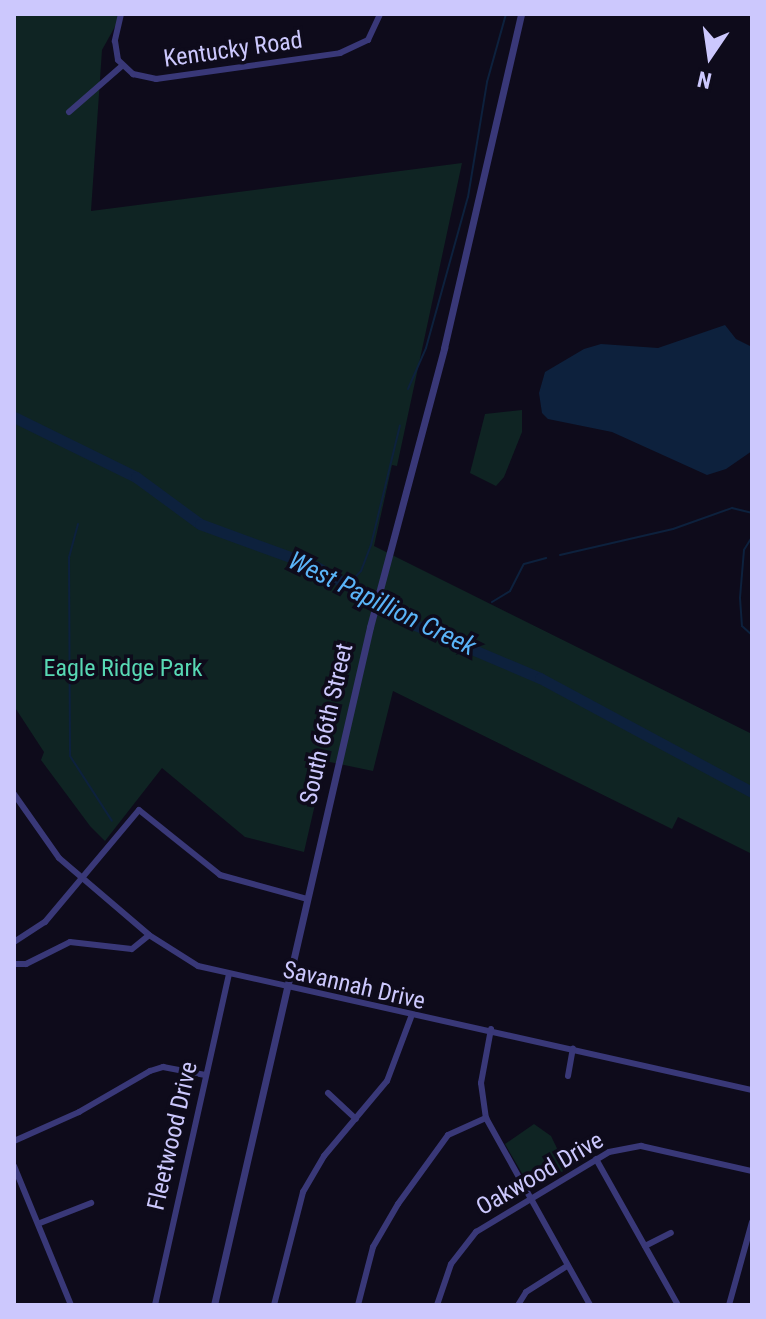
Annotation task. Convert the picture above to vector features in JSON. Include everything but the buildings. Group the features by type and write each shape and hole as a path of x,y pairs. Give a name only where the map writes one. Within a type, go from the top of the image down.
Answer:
{"street":[{"path":"69,112 122,66 115,41 121,14"},
{"name":"Kentucky Road","path":"122,66 145,78 163,78 340,53 368,40 380,14"},
{"name":"South 66th Street","path":"214,1305 370,627 444,348 521,14"},
{"name":"Savannah Drive","path":"14,794 59,858 149,935 186,960 229,975 288,989 411,1017 491,1029 752,1090"},
{"path":"14,942 45,922 139,810 220,875 307,899"},
{"path":"17,965 70,942 132,949 149,935"},
{"name":"Fleetwood Drive","path":"155,1305 229,975"},
{"path":"274,1305 303,1192 324,1156 387,1081 411,1017"},
{"path":"491,1029 481,1083 486,1118 590,1305"},
{"path":"568,1076 573,1048"},
{"path":"14,1141 79,1112 150,1071 163,1067 205,1075"},
{"path":"328,1093 356,1119"},
{"path":"358,1305 373,1247 398,1204 448,1135 486,1118"},
{"name":"Oakwood Drive","path":"437,1305 451,1264 463,1246 491,1220 596,1159 641,1146 752,1171"},
{"path":"596,1159 678,1305"},
{"path":"14,1166 40,1223 71,1305"},
{"path":"40,1223 91,1203"},
{"path":"729,1305 752,1225"},
{"path":"645,1246 671,1233"},
{"path":"518,1305 540,1281 567,1266"}],"green space":[{"name":"Eagle Ridge Park","path":"14,14 122,14 102,50 91,211 462,163 397,466 392,465 374,546 752,734 752,854 678,817 672,829 393,691 373,771 325,761 304,852 245,837 162,768 105,841 90,826 41,760 44,752 14,706"},
{"path":"522,410 522,432 504,477 496,486 470,473 485,414"},
{"path":"534,1124 551,1136 567,1169 531,1189 505,1144"}],"water":[{"path":"725,325 736,339 752,347 752,451 726,469 707,475 612,432 548,419 542,413 539,393 545,372 584,349 601,344 658,348"}],"waterway":[{"path":"408,389 426,348 468,197 487,82 506,14"},
{"name":"West Papillion Creek","path":"14,417 136,477 200,524 315,566 415,625 540,678 752,792"},
{"path":"347,586 361,571 371,545 400,425"},
{"path":"560,555 673,529 732,508 752,513"},
{"path":"78,524 69,557 70,756 112,821"},
{"path":"752,537 744,550 740,598 742,626 752,635"},
{"path":"492,602 510,591 524,564 546,558"},
{"name":"West Papillion Creek","path":"467,648 473,643"}]}
